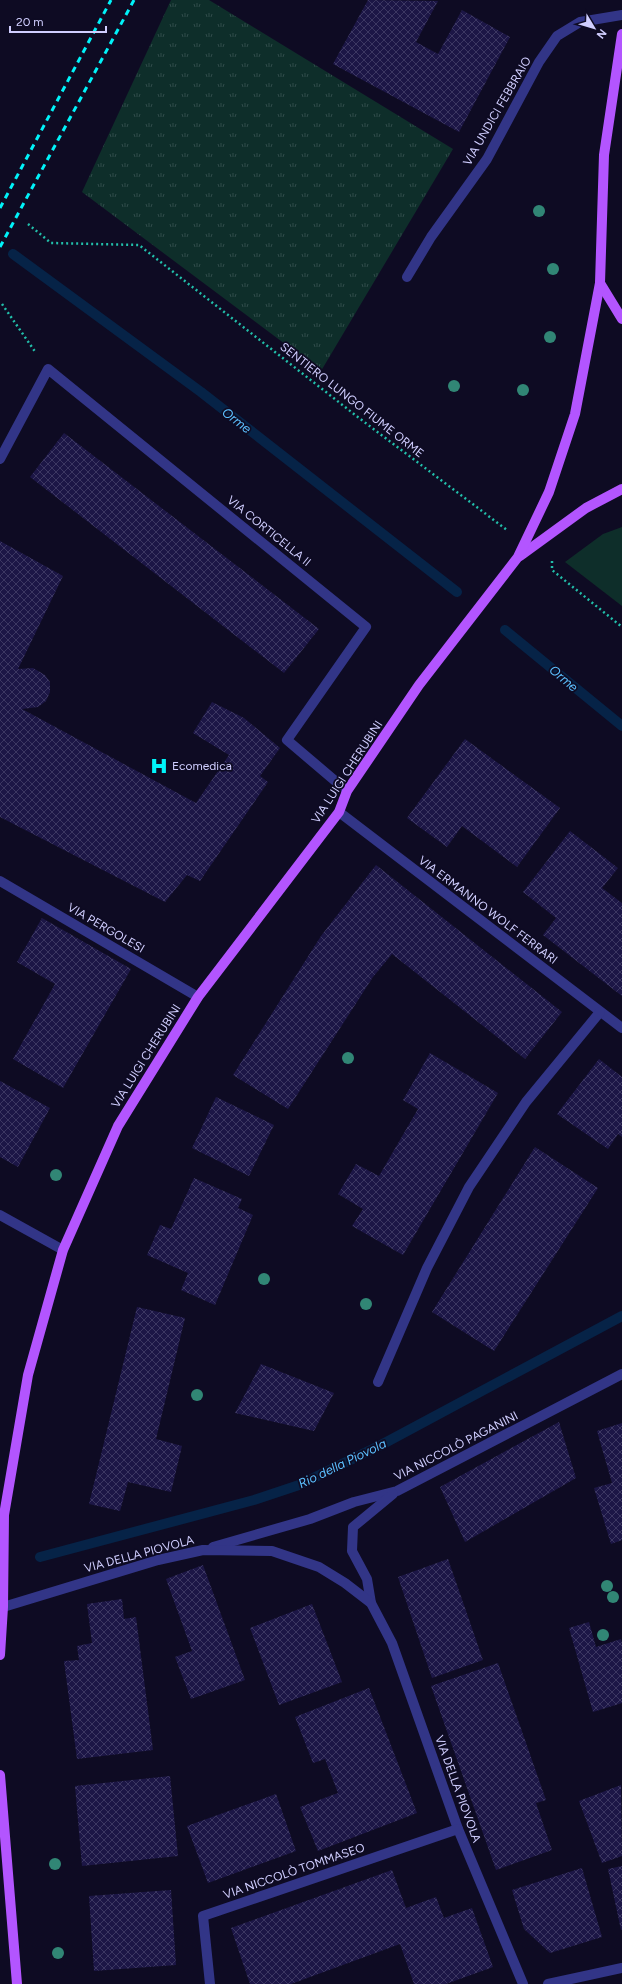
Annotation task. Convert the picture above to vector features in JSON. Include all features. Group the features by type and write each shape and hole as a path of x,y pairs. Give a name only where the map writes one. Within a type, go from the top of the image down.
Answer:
{"main road":[{"path":"518,557 549,492 575,414 600,283 604,155 622,34"},
{"path":"600,283 622,319"},
{"path":"518,557 586,508 622,489"},
{"name":"VIA LUIGI CHERUBINI","path":"0,1655 4,1515 3,1496 28,1375 63,1250 118,1126 198,997 339,812 347,791 419,685 518,557"},
{"path":"0,1775 17,1984"}],"street":[{"name":"VIA UNDICI FEBBRAIO","path":"407,277 431,238 487,158 539,62 557,36 580,22 622,15"},
{"path":"0,459 48,369"},
{"name":"VIA CORTICELLA II","path":"48,369 366,627 287,740 347,791"},
{"name":"VIA ERMANNO WOLF FERRARI","path":"339,812 622,1028"},
{"name":"VIA PERGOLESI","path":"0,881 198,997"},
{"path":"378,1382 428,1268 469,1187 526,1102 600,1012"},
{"path":"0,1215 63,1250"},
{"name":"VIA NICCOLÒ PAGANINI","path":"203,1550 310,1519 354,1502 397,1491 622,1374"},
{"name":"VIA DELLA PIOVOLA","path":"397,1491 353,1527 352,1550 367,1578 372,1603 392,1643 458,1829 523,1984"},
{"name":"VIA DELLA PIOVOLA","path":"2,1607 158,1560 203,1550 272,1551 319,1567 345,1583 372,1603"},
{"name":"VIA NICCOLÒ TOMMASEO","path":"210,1984 203,1916 458,1829"},
{"path":"548,1984 622,1968"}],"path":[{"name":"SENTIERO LUNGO FIUME ORME","path":"28,224 51,243 139,244 359,418 506,530 536,520"},
{"path":"2,304 48,369"},
{"path":"552,532 552,570 622,627"}],"green space":[{"path":"171,0 209,0 453,149 321,371 82,192"},
{"path":"622,527 622,606 565,562 603,534"}],"building":[{"path":"368,0 438,1 416,42 438,54 462,10 510,37 459,132 333,64"},
{"path":"64,433 319,629 284,673 30,477"},
{"path":"0,541 63,576 18,669 33,668 45,675 50,682 50,692 46,701 38,707 22,709 196,803 229,755 193,733 212,702 244,718 280,748 260,776 268,782 200,881 187,875 165,902 0,817"},
{"path":"465,739 560,808 517,867 462,826 447,847 407,818"},
{"path":"570,831 618,868 602,888 622,903 622,996 543,935 556,918 523,892"},
{"path":"376,865 562,1012 525,1059 392,954 373,977 288,1109 233,1075 321,936"},
{"path":"42,918 131,969 63,1088 13,1059 55,984 17,962"},
{"path":"430,1053 498,1093 403,1255 352,1226 363,1209 338,1194 356,1164 379,1176 418,1109 403,1100"},
{"path":"599,1059 622,1077 622,1137 618,1134 608,1149 557,1114"},
{"path":"0,1081 50,1108 18,1167 0,1157"},
{"path":"216,1097 274,1125 249,1176 192,1148"},
{"path":"535,1147 598,1188 494,1351 432,1312"},
{"path":"194,1178 242,1199 238,1208 253,1215 215,1305 181,1290 188,1273 147,1255 160,1225 171,1229"},
{"path":"137,1307 185,1318 156,1439 182,1446 171,1492 128,1482 120,1511 89,1504"},
{"path":"261,1364 334,1393 314,1431 235,1413"},
{"path":"559,1422 576,1478 465,1542 440,1487"},
{"path":"622,1423 622,1540 611,1544 594,1488 612,1483 597,1431"},
{"path":"448,1559 483,1660 432,1678 398,1577"},
{"path":"203,1565 245,1680 191,1699 175,1657 192,1651 166,1579"},
{"path":"122,1599 124,1619 136,1617 153,1750 77,1759 64,1661 79,1660 77,1646 92,1643 87,1604"},
{"path":"312,1604 342,1682 279,1705 250,1628"},
{"path":"589,1622 596,1647 621,1639 622,1643 622,1703 593,1712 569,1628"},
{"path":"498,1663 546,1800 536,1803 552,1850 496,1870 431,1686"},
{"path":"369,1688 417,1813 318,1851 300,1807 338,1793 325,1759 313,1763 295,1717"},
{"path":"170,1776 178,1856 82,1866 75,1786"},
{"path":"621,1785 622,1856 602,1863 579,1801"},
{"path":"276,1794 296,1851 208,1883 187,1826"},
{"path":"622,1866 622,1930 621,1930 608,1869"},
{"path":"582,1868 602,1937 550,1953 524,1929 512,1890"},
{"path":"392,1870 406,1908 436,1897 444,1918 472,1908 493,1967 446,1984 414,1984 400,1944 291,1984 250,1984 231,1928"},
{"path":"171,1890 176,1965 94,1971 89,1896"}],"waterway":[{"name":"Orme","path":"13,254 201,392 457,592"},
{"name":"Orme","path":"505,630 622,726"},
{"name":"Rio della Piovola","path":"40,1557 254,1500 299,1485 381,1445 622,1316"}],"railway":[{"path":"0,208 111,0"},
{"path":"0,247 134,0"}],"place":[{"name":"Ecomedica","path":"159,766"}]}
